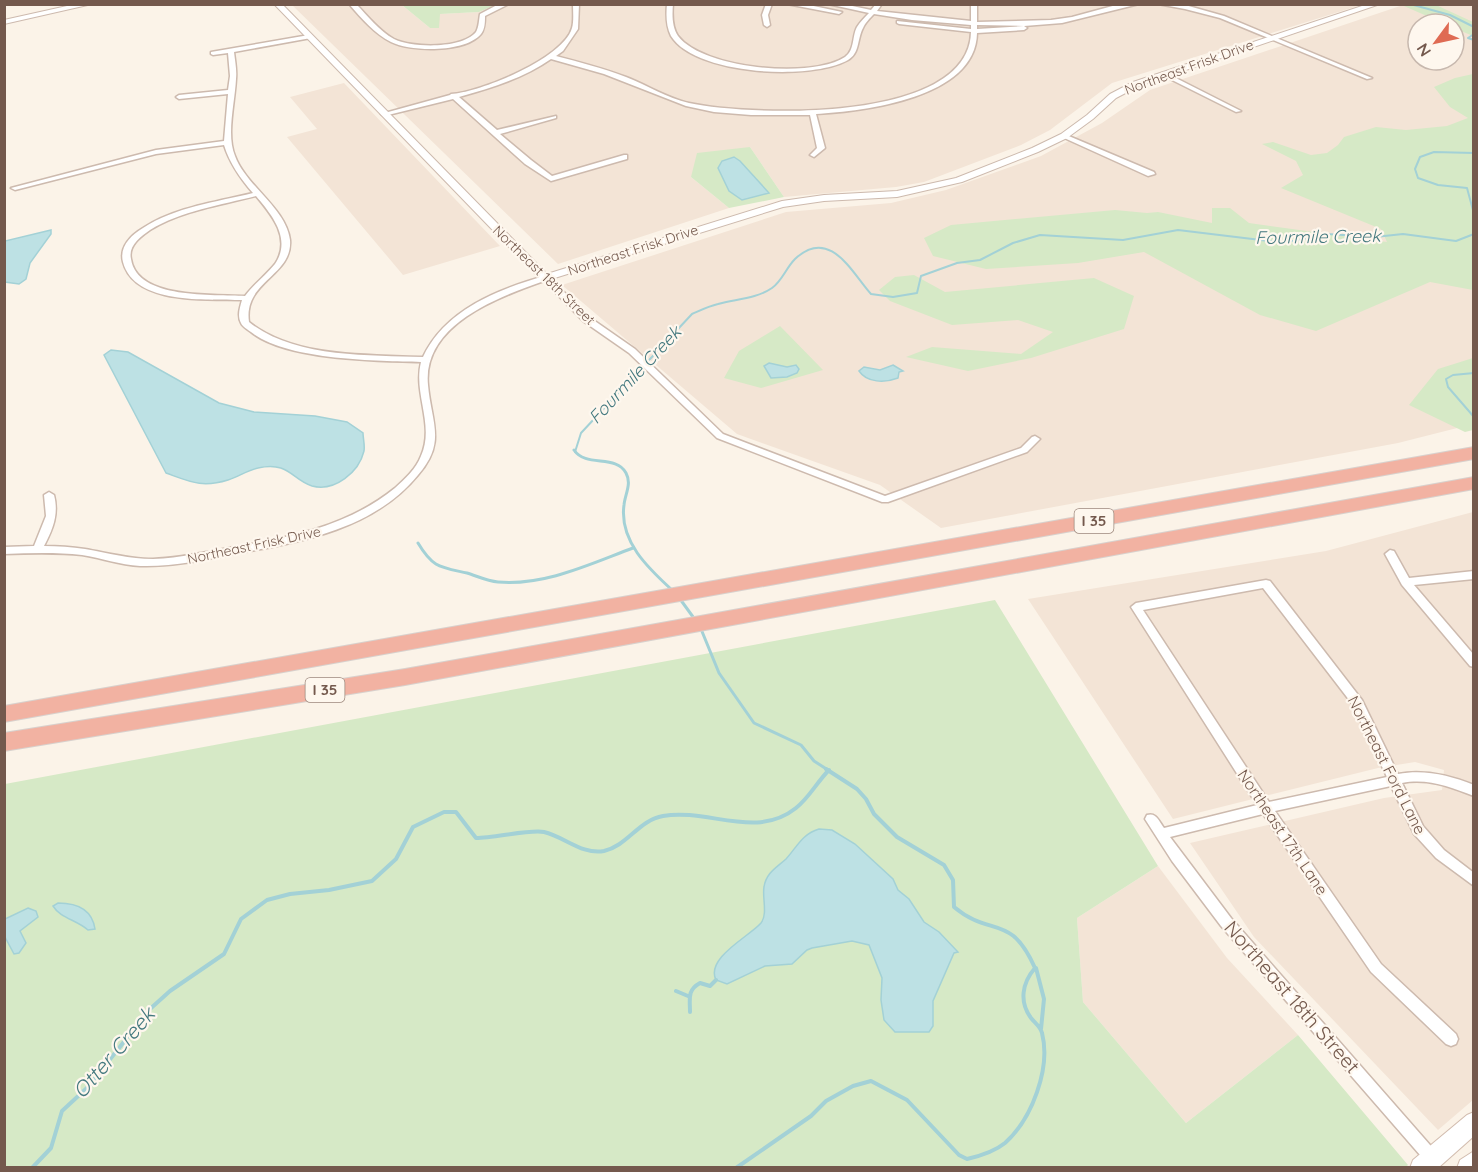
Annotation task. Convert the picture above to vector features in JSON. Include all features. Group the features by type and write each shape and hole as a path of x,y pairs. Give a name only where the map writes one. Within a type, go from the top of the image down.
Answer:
{"highway":[{"name":"I 35","path":"4,714 1473,453"},
{"name":"I 35","path":"4,742 405,677 1473,483"}],"main road":[{"path":"1432,1164 1473,1122"},
{"path":"1468,1167 1473,1162"}],"street":[{"path":"4,22 89,4"},
{"name":"Northeast 18th Street","path":"277,4 586,319 632,351 720,436 885,500 1024,450 1035,439"},
{"path":"352,4 393,41 417,47 435,47 467,39 477,34 482,26 482,15 486,11 506,4"},
{"path":"384,114 506,80 552,57 568,44 573,36 579,15 576,4"},
{"path":"670,4 671,26 678,41 689,49 723,63 759,70 810,70 846,58 854,51 860,29 879,4"},
{"path":"767,25 765,15 769,4"},
{"path":"790,4 923,19 973,22 1050,22"},
{"path":"831,4 918,26 976,31 1019,29 1136,4"},
{"path":"552,57 615,75 685,104 751,113 813,114 887,102 912,95 937,84 957,71 968,58 976,31 973,22 974,4"},
{"path":"1161,4 1185,7 1210,14 1267,39 1369,78"},
{"name":"Northeast Frisk Drive","path":"4,551 38,549 81,552 130,561 172,561 311,535 360,516 405,484 427,452 432,431 423,391 426,360 445,332 470,311 500,294 782,204 824,198 897,194 935,187 1035,150 1064,136 1123,90 1267,39 1377,4"},
{"path":"213,53 309,37"},
{"path":"231,51 233,76 227,143 231,160 281,225 286,248 272,273 246,298 243,310 245,323 256,333 275,341 329,354 426,360"},
{"path":"1164,74 1238,111"},
{"path":"179,97 232,92"},
{"path":"453,95 528,162 551,179 624,157"},
{"path":"813,114 821,148 814,155"},
{"path":"495,133 554,117"},
{"path":"1064,136 1151,174"},
{"path":"15,188 156,152 227,143"},
{"path":"246,298 180,295 153,289 134,276 126,254 132,242 155,224 256,194"},
{"path":"38,549 50,520 49,495"},
{"path":"1390,555 1406,582 1473,663"},
{"path":"1406,582 1473,575"},
{"name":"Northeast Ford Lane","path":"1136,607 1266,584 1358,703 1393,780 1423,836 1440,854 1473,881"},
{"name":"Northeast 17th Lane","path":"1136,607 1266,808 1376,968 1451,1039"},
{"path":"1160,834 1413,776 1434,777 1459,783 1473,791"},
{"name":"Northeast 18th Street","path":"1151,819 1226,922 1432,1164"}],"shaded area":[{"path":"495,4 1361,5 1112,83 1050,130 1021,145 924,182 896,187 784,197 750,147 691,177 729,208 558,264 292,5 402,5 430,28 439,14 479,12"},
{"path":"1403,5 1473,5 1473,424 1398,443 941,528 880,485 737,434 562,285 786,212 891,203 946,190 1041,156 1102,123 1150,90"},
{"path":"344,83 500,246 403,275 287,137 317,129 290,97"},
{"path":"1473,512 1473,1100 1438,1130 1254,937 1190,843 1384,798 1442,790 1444,770 1415,762 1378,768 1173,819 1028,599 1326,551"},
{"path":"1158,866 1227,958 1298,1035 1186,1123 1083,1002 1077,918"}],"green space":[{"path":"1408,4 1436,5 1451,12 1418,12 1404,6"},
{"path":"402,5 495,5 479,12 440,14 439,28 430,28"},
{"path":"1466,19 1473,22 1473,36 1466,33"},
{"path":"1473,74 1473,290 1430,282 1316,331 1260,315 1144,252 1078,263 986,269 933,256 924,238 951,225 1115,210 1158,212 1212,223 1212,208 1230,208 1249,223 1387,242 1381,229 1281,188 1303,175 1296,161 1262,144 1273,142 1311,155 1327,153 1344,137 1376,127 1406,130 1447,126 1468,118 1450,107 1434,87 1455,78"},
{"path":"750,147 784,197 729,208 691,177 697,153"},
{"path":"914,275 945,292 1094,278 1134,296 1124,329 1031,358 968,371 906,357 932,347 1021,354 1053,332 1018,320 952,325 890,301 879,290 895,277"},
{"path":"780,326 823,370 761,388 724,378 739,351"},
{"path":"1473,358 1473,430 1465,432 1409,405 1438,369"},
{"path":"995,600 1158,866 1077,918 1083,1002 1186,1123 1298,1035 1408,1165 1405,1168 5,1167 5,784"}],"water":[{"path":"734,157 769,193 742,200 729,191 718,168 722,161"},
{"path":"51,230 51,234 30,263 26,279 19,284 5,282 5,241"},
{"path":"111,350 128,352 219,403 254,412 315,416 347,422 363,433 364,449 361,459 345,479 321,487 305,483 277,467 250,470 228,480 211,484 190,481 166,473 104,355"},
{"path":"769,363 787,367 796,365 799,369 797,373 787,377 771,378 764,366"},
{"path":"893,365 903,371 899,372 898,378 888,381 871,380 859,371 864,367 880,370"},
{"path":"819,829 832,830 855,844 893,879 898,890 909,899 924,922 939,932 958,952 954,953 933,1001 933,1026 929,1032 895,1032 884,1020 881,1000 882,978 869,945 852,941 812,948 792,964 765,966 727,984 716,980 714,972 723,956 763,919 764,887 769,874 804,838"},
{"path":"58,903 82,908 90,916 95,929 88,930 60,913 53,906"},
{"path":"28,908 36,911 38,917 20,931 26,943 19,953 14,954 5,937 5,919"}],"waterway":[{"path":"1410,4 1450,15 1474,27"},
{"path":"1474,34 1468,38 1474,40"},
{"name":"Fourmile Creek","path":"1474,153 1434,152 1420,157 1415,169 1418,178 1438,185 1467,188 1474,214"},
{"name":"Fourmile Creek","path":"575,451 581,433 692,314 715,305 766,292 779,282 795,259 808,250 819,248 829,250 848,265 871,294 893,297 917,293 921,276 957,263 980,260 1013,243 1040,235 1123,240 1178,230 1269,241 1294,241 1327,234 1375,237 1403,234 1456,241 1474,234"},
{"path":"1474,373 1453,375 1446,379 1448,387 1474,417"},
{"name":"Fourmile Creek","path":"575,451 586,459 615,464 626,473 628,477 624,505 626,530 637,553 672,590"},
{"path":"418,543 428,557 438,565 498,582 533,581 550,577 633,548"},
{"name":"Fourmile Creek","path":"680,599 696,621"},
{"name":"Fourmile Creek","path":"701,629 719,673 754,723 801,745 814,761 828,770"},
{"name":"Otter Creek","path":"32,1168 51,1148 62,1111 88,1087 150,1009 170,991 224,954 241,919 267,900 290,894 329,890 372,881 396,859 413,827 444,812 456,812 476,838 538,831 552,834 581,848 596,852 604,851 620,844 647,822 663,816 697,816 748,822 765,822 781,817 801,804 829,771"},
{"name":"Fourmile Creek","path":"736,1168 811,1116 826,1101 853,1086 871,1081 907,1100 959,1155 967,1159 992,1151 1015,1133 1031,1107 1041,1077 1044,1062 1042,1033 1027,1012 1024,999 1027,980 1035,968 1026,951 1008,932 979,922 954,907 953,880 944,865 897,837 874,814 866,799 857,789 829,771"},
{"path":"1036,968 1044,999 1041,1029"},
{"path":"690,1012 690,995 693,989 700,983 710,986 716,980"},
{"path":"676,991 688,996"}]}
